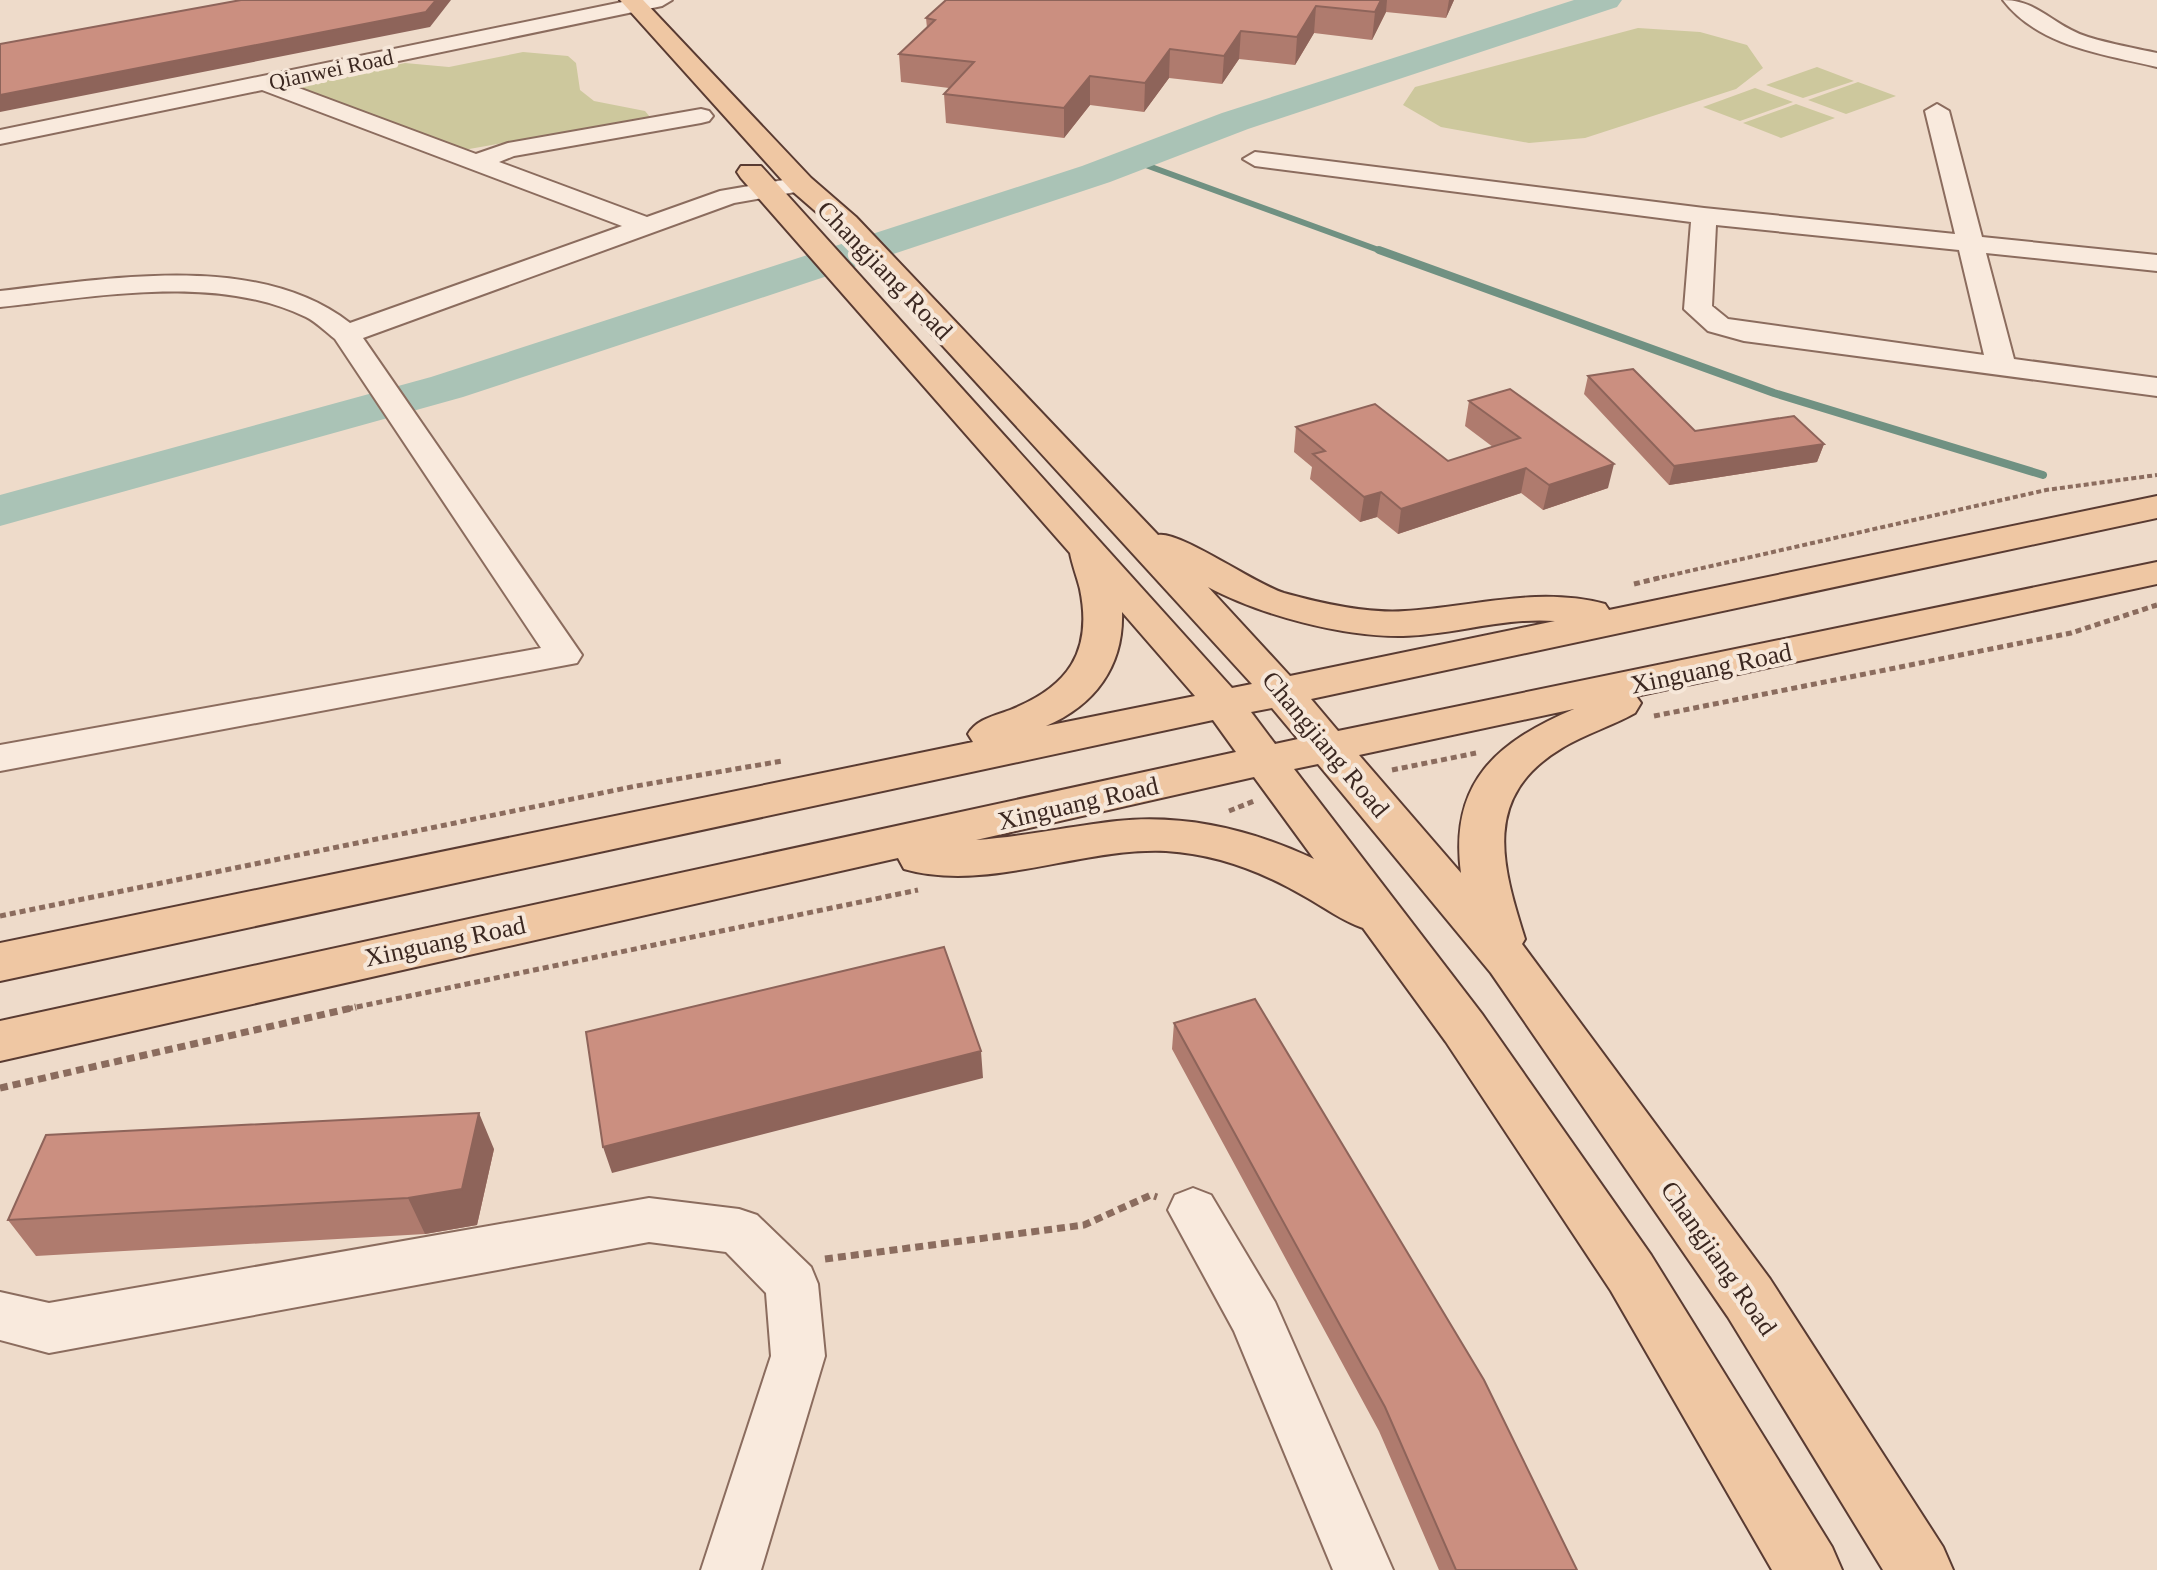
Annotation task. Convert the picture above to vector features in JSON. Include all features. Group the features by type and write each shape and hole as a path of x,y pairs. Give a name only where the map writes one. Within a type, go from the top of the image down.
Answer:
{"main road":[{"path":"624,4 659,67"},
{"name":"Changjiang Road","path":"624,4 801,184 846,223 874,283 1082,541 1223,704 1267,760 1464,1028 1631,1273 1809,1570"},
{"name":"Changjiang Road","path":"679,90 807,235 874,283 1126,525 1331,747 1508,960 1749,1298 1920,1570"},
{"path":"0,962 2157,507"},
{"path":"1126,525 1185,555 1224,581 1270,601 1333,616 1402,624 1527,607 1645,616"},
{"path":"912,769 1039,713 1072,694 1087,674 1104,634 1096,575 1082,541"},
{"name":"Xinguang Road","path":"1,1046 1267,760 2157,573"},
{"path":"1508,960 1485,886 1479,840 1488,799 1505,771 1545,738 1603,714 1660,679"},
{"path":"822,859 986,856 1163,835 1216,843 1269,858 1314,877 1390,927"}],"street":[{"path":"570,0 624,4"},
{"name":"Qianwei Road","path":"0,137 265,83 624,4 662,0"},
{"path":"2013,0 2047,28 2081,42 2157,60"},
{"path":"265,83 647,226"},
{"path":"1937,111 2001,365"},
{"path":"477,162 508,150 701,116"},
{"path":"1255,159 1704,216 2157,263"},
{"path":"346,334 729,196 801,184"},
{"path":"1704,216 1698,309 1718,325 1744,332 2157,387"},
{"path":"0,299 141,284 195,284 261,293 317,311 346,334 564,655 0,758"},
{"path":"1193,1210 1256,1319 1363,1570"},
{"path":"0,1316 49,1328 649,1220 739,1231 792,1284 798,1356 731,1570"}],"path":[{"path":"792,1284 829,1257 1084,1225 1151,1195 1193,1210"}],"shaded area":[{"path":"1638,28 1700,32 1747,45 1763,68 1736,89 1585,138 1529,143 1441,127 1403,105 1415,87"},
{"path":"523,52 568,56 576,63 580,90 594,101 645,111 650,117 458,151 295,87 405,63 449,67"},
{"path":"1817,67 1854,81 1803,98 1766,85"},
{"path":"1858,82 1896,96 1846,114 1808,100"},
{"path":"1755,88 1793,102 1740,121 1703,107"},
{"path":"1796,104 1835,118 1781,138 1743,123"}],"building":[{"path":"241,0 436,0 426,12 0,95 0,44"},
{"path":"946,0 1381,0 1375,12 1316,6 1297,37 1241,31 1224,56 1170,49 1145,83 1090,76 1064,108 944,94 974,62 899,54 935,20 926,18"},
{"path":"1633,369 1695,431 1794,416 1824,444 1674,466 1588,376"},
{"path":"1510,389 1614,464 1549,485 1526,468 1401,509 1381,492 1364,497 1313,454 1325,451 1296,427 1375,404 1448,461 1520,438 1469,401"},
{"path":"944,947 981,1051 603,1147 586,1032"},
{"path":"1255,999 1484,1380 1577,1570 1456,1570 1385,1407 1174,1023"},
{"path":"479,1113 462,1189 408,1198 8,1220 46,1135"}],"waterway":[{"path":"0,511 447,387 1096,174 1235,121 1606,0"},
{"path":"1132,160 1384,252"},
{"path":"1379,250 1774,393 2043,475"}]}
